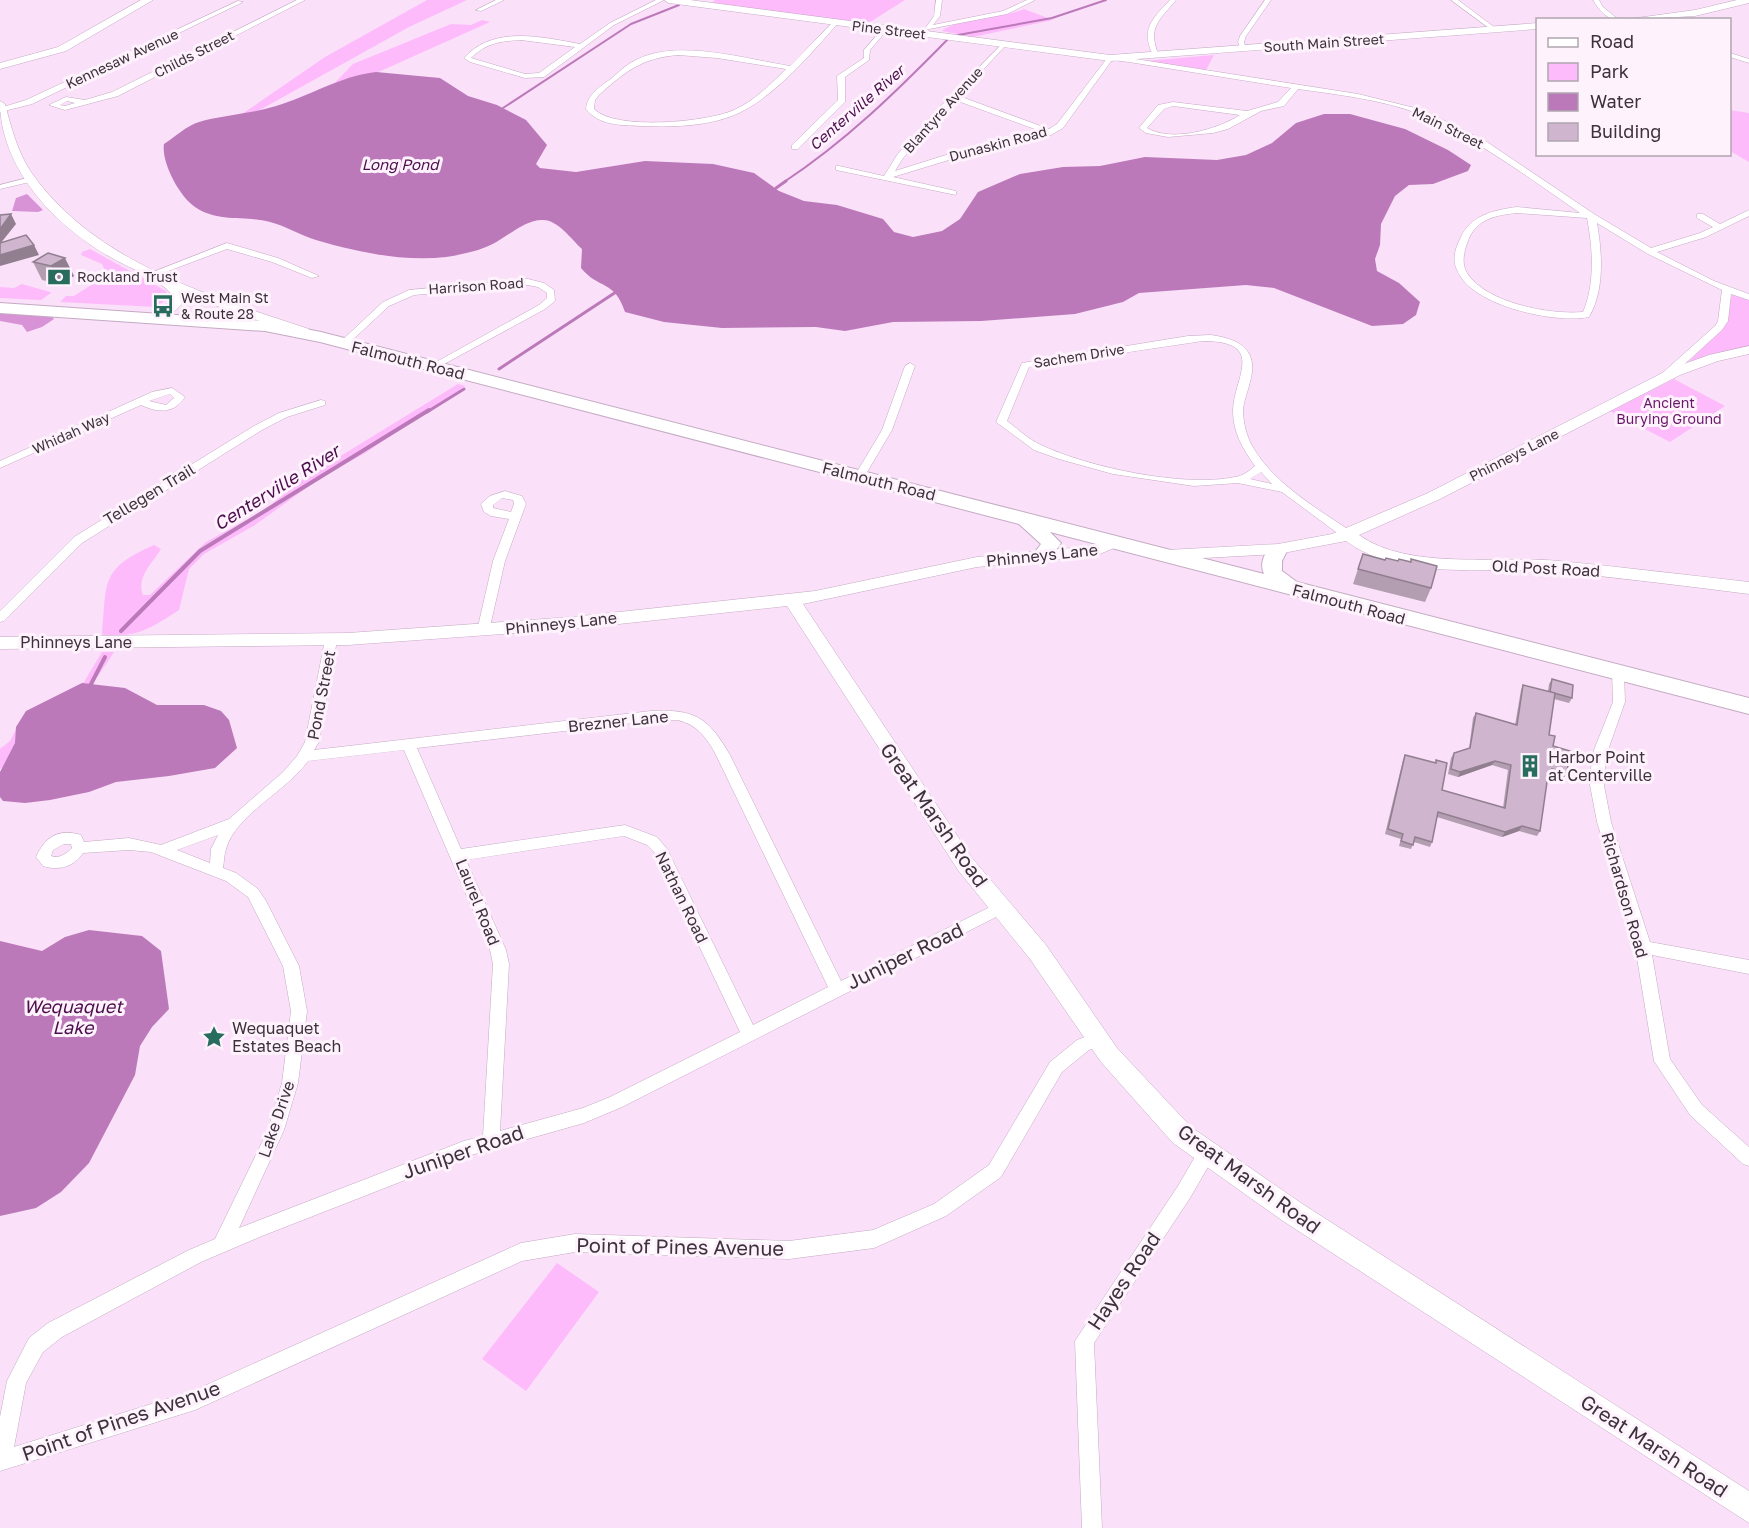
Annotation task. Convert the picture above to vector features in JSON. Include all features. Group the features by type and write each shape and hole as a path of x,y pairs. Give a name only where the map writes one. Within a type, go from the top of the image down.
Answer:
{"main road":[{"path":"0,66 62,49 148,0"},
{"name":"Pine Street","path":"669,0 835,23 924,31 1110,58"},
{"path":"1658,18 1695,13 1749,0"},
{"name":"South Main Street","path":"1110,58 1536,26"},
{"path":"1,107 16,154 31,179 57,210 78,228 114,253 170,283 321,337"},
{"path":"160,318 181,297 170,283"},
{"path":"177,319 196,301 197,294"},
{"name":"Falmouth Road","path":"0,308 265,326 321,337 1749,706"},
{"name":"Phinneys Lane","path":"1167,555 1278,549 1348,535 1434,496 1659,381 1699,363 1749,350"},
{"path":"1024,518 1051,543 1042,556"},
{"name":"Old Post Road","path":"1348,535 1369,550 1392,558 1478,565 1556,566 1749,588"},
{"name":"Phinneys Lane","path":"0,643 331,640 483,631 792,600 848,592 977,562 1095,551 1115,541"},
{"path":"1278,549 1270,564 1274,578 1305,592"},
{"name":"Great Marsh Road","path":"792,600 947,839 1038,952 1098,1039 1157,1110 1206,1154 1292,1212 1749,1508"}],"street":[{"name":"Childs Street","path":"85,102 115,94 302,0"},
{"path":"479,10 501,0"},
{"path":"581,46 514,38 493,42 472,52 467,58 507,71 539,76 624,17 661,0"},
{"path":"924,31 937,16 939,0"},
{"path":"924,31 953,21 999,14 1032,0"},
{"path":"1156,56 1149,41 1149,32 1173,0"},
{"path":"1243,49 1242,38 1268,0"},
{"path":"1454,0 1495,30"},
{"path":"1595,0 1614,18"},
{"name":"Kennesaw Avenue","path":"1,107 29,102 240,2"},
{"path":"790,68 686,54 653,56 635,63 600,91 591,100 590,109 602,118 624,123 663,124 710,119 743,108 790,68 835,23"},
{"path":"795,147 843,100 841,76 867,59 867,50 885,29"},
{"name":"Blantyre Avenue","path":"888,177 900,157 1004,44"},
{"path":"1731,55 1749,61"},
{"name":"Main Street","path":"1110,58 1296,86 1378,101 1437,119 1484,144 1591,216 1650,251 1727,290 1749,297"},
{"name":"Dunaskin Road","path":"888,177 1050,132 1060,126 1110,58"},
{"path":"1249,114 1173,104 1161,107 1143,128 1147,132 1159,134 1192,134 1218,130 1249,114 1256,110 1280,104 1296,86"},
{"path":"954,97 1050,132"},
{"path":"840,168 953,193"},
{"path":"0,187 31,179"},
{"path":"1517,210 1591,216 1596,235 1593,292 1591,308 1586,315 1561,317 1513,304 1480,290 1463,274 1459,263 1464,236 1475,221 1485,215 1517,210"},
{"path":"1650,251 1719,227 1749,213"},
{"path":"1700,216 1719,227"},
{"path":"152,274 227,246 275,260 315,276"},
{"name":"Harrison Road","path":"344,343 386,304 412,292 528,282 542,285 551,292 552,299 542,307 434,366"},
{"path":"1659,381 1719,328 1723,321 1727,290"},
{"name":"Sachem Drive","path":"1288,490 1238,480 1205,484 1180,483 1093,465 1043,450 1001,423 1025,365 1212,338 1238,346 1245,354 1249,366 1240,395 1238,422 1245,446 1262,467 1288,490 1348,535"},
{"path":"859,477 887,430 910,366"},
{"name":"Whidah Way","path":"0,465 142,401"},
{"name":"Tellegen Trail","path":"0,618 67,549 100,524 258,428 283,415 321,403"},
{"name":"Sachem Drive","path":"1238,480 1262,467"},
{"path":"483,631 497,570 515,516"},
{"name":"Pond Street","path":"232,824 273,790 307,756 312,742 331,640"},
{"name":"Richardson Road","path":"1617,672 1619,702 1601,750 1596,780 1604,822 1643,947 1664,1065 1696,1110 1749,1158"},
{"name":"Brezner Lane","path":"307,756 409,746 651,716 678,715 696,719 710,730 723,754 837,989"},
{"name":"Laurel Road","path":"409,746 459,855 501,964 491,1140"},
{"path":"162,850 232,824"},
{"path":"216,870 218,844 232,824"},
{"name":"Nathan Road","path":"459,855 625,830 652,841 660,849 749,1034"},
{"name":"Lake Drive","path":"79,848 129,844 162,850 216,870 244,885 261,905 291,966 298,1011 295,1060 282,1110 255,1177 221,1245"},
{"name":"Juniper Road","path":"1,1461 17,1381 36,1345 76,1318 221,1245 371,1184 491,1140 584,1115 616,1102 1001,908"},
{"path":"1643,947 1749,967"},
{"name":"Point of Pines Avenue","path":"1,1461 195,1400 521,1252 576,1243 789,1250 874,1239 940,1210 995,1171 1056,1067 1083,1045 1098,1039"},
{"name":"Hayes Road","path":"1092,1528 1084,1341 1184,1192 1206,1154"}],"green space":[{"path":"427,0 467,0 409,27 258,111 242,114 325,57"},
{"path":"715,0 905,0 867,24 712,3"},
{"path":"1024,9 1053,20 973,37 942,31 956,24"},
{"path":"482,20 490,22 374,74 332,86 353,64 451,24 471,25"},
{"path":"1214,55 1206,70 1145,61"},
{"path":"1731,110 1749,113 1749,162 1731,152"},
{"path":"90,249 166,291 168,298 156,307 60,302 66,296 74,296 107,275 102,273 104,268 102,264 81,255 82,252"},
{"path":"22,284 51,293 41,300 0,298 0,287 14,288"},
{"path":"1732,294 1749,300 1749,352 1685,365 1727,323"},
{"name":"Ancient Burying Ground","path":"1674,379 1725,406 1670,442 1610,411"},
{"path":"458,384 465,386 365,453 319,479 255,525 204,554 189,569 179,610 151,627 137,632 111,636 102,634 106,589 115,570 124,562 154,545 161,549 143,576 141,588 143,595 150,595 206,542 263,511 303,479"},
{"path":"102,652 114,652 91,685 33,745 0,769 0,749 10,741 20,722 37,708 84,682"},
{"path":"557,1263 599,1292 526,1391 482,1359"}],"shaded area":[{"path":"27,194 43,210 38,212 12,211 16,198"},
{"path":"0,313 52,316 54,319 42,327 27,332 22,325 0,321"}],"water":[{"name":"Long Pond","path":"376,72 440,78 468,96 497,105 526,120 547,145 536,164 540,168 576,172 645,161 713,164 754,173 779,191 804,201 837,205 883,219 894,232 913,237 942,231 960,219 978,192 1020,174 1063,167 1100,166 1145,157 1217,160 1246,155 1272,143 1296,123 1324,114 1350,114 1405,129 1448,150 1471,165 1468,171 1433,184 1409,185 1395,196 1381,224 1380,245 1375,259 1377,271 1399,283 1420,302 1416,315 1403,324 1372,326 1274,288 1246,285 1139,293 1123,302 1075,314 981,321 893,322 845,331 816,327 722,328 664,322 625,312 611,289 594,280 581,268 582,249 564,231 549,221 528,223 493,244 466,253 430,258 397,257 364,252 310,238 270,222 222,217 204,212 189,202 172,178 165,160 164,144 190,126 199,122 276,106 338,82"},
{"path":"82,683 125,688 157,705 204,705 221,711 229,720 237,748 215,768 116,782 89,792 50,800 25,803 3,801 0,797 0,772 15,743 16,727 26,711"},
{"name":"Wequaquet Lake","path":"89,930 142,936 161,951 169,1009 152,1027 140,1046 135,1075 89,1163 61,1192 36,1208 0,1216 0,941 42,951 65,937"}],"building":[{"path":"11,214 0,229 0,215"},
{"path":"26,235 34,245 0,255 0,243"},
{"path":"48,253 65,258 51,266 33,262"},
{"path":"1363,554 1385,560 1386,558 1398,561 1399,559 1411,562 1411,559 1437,566 1431,588 1358,569"},
{"path":"1552,679 1573,685 1572,698 1550,692"},
{"name":"Harbor Point at Centerville","path":"1523,685 1555,693 1549,735 1555,736 1553,746 1570,751 1567,773 1552,769 1551,776 1548,775 1540,831 1522,826 1505,832 1438,812 1432,842 1415,837 1413,845 1401,841 1403,834 1388,829 1405,755 1436,763 1436,760 1447,763 1442,790 1505,808 1511,765 1495,761 1460,772 1451,769 1454,753 1470,748 1476,713 1517,725"}],"waterway":[{"name":"Centerville River","path":"958,35 1052,18 1106,0"},
{"path":"503,108 631,24 679,5"},
{"name":"Centerville River","path":"784,182 870,115 948,39"},
{"name":"Centerville River","path":"776,188 786,181"},
{"name":"Centerville River","path":"499,369 616,292"},
{"name":"Centerville River","path":"427,412 464,389"},
{"name":"Centerville River","path":"121,631 200,551 429,410"},
{"name":"Centerville River","path":"89,688 105,657"}],"place":[{"name":"Rockland Trust","path":"59,277"},
{"name":"West Main St & Route 28","path":"163,306"},
{"name":"Harbor Point at Centerville","path":"1530,766"},
{"name":"Wequaquet Estates Beach","path":"214,1037"}]}
